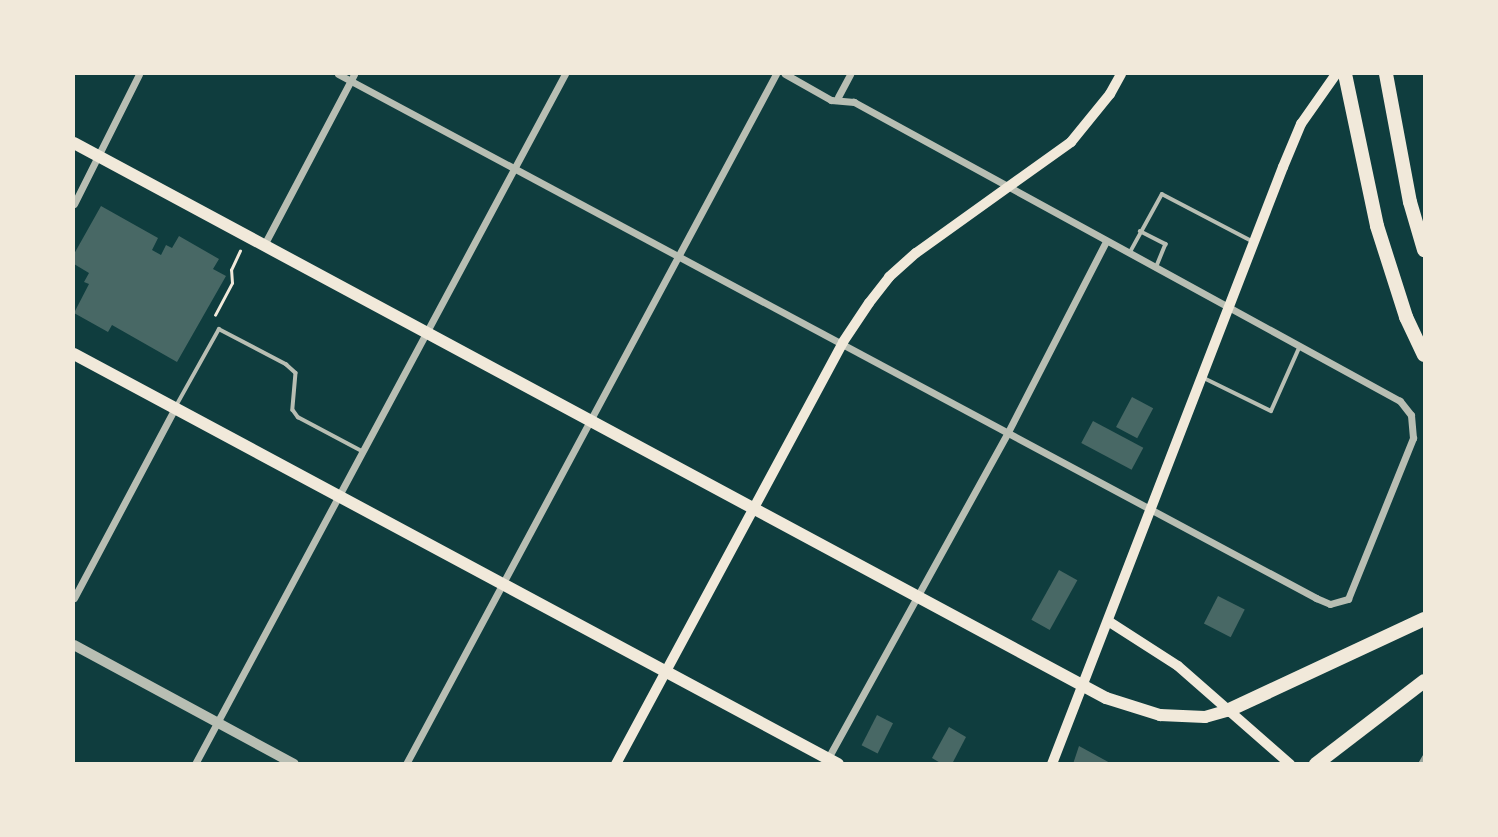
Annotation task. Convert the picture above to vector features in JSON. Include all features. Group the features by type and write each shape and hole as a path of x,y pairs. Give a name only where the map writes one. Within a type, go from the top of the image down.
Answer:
{"highway":[{"path":"1346,74 1377,226 1406,317 1424,355"},
{"path":"1386,74 1394,126 1424,250"},
{"path":"1229,710 1424,619"},
{"path":"1315,764 1424,681"}],"main road":[{"path":"616,764 843,342 889,277 1071,142 1110,94 1121,74"},
{"path":"1052,764 1200,376 1301,124 1336,74"},
{"path":"74,143 755,507 1082,686 1133,709 1160,715 1205,717 1229,710"},
{"path":"74,354 830,762"},
{"path":"1108,621 1178,666 1290,764"}],"street":[{"path":"74,204 139,74"},
{"path":"338,74 353,77 1316,598 1341,602 1352,593 1413,438 1411,415 1400,401 1106,242 1011,187 838,97 828,98 785,74"},
{"path":"195,764 565,74"},
{"path":"406,764 776,74"},
{"path":"838,97 850,74"},
{"path":"264,245 353,77"},
{"path":"830,762 1008,432 1106,242"},
{"path":"74,598 176,408"},
{"path":"74,645 294,764"}],"lane":[{"path":"1129,254 1162,194 1254,242"},
{"path":"1140,231 1166,244 1156,268"},
{"path":"176,408 219,329 286,364 296,373 293,410 298,417 363,452"},
{"path":"1200,376 1271,411 1300,346"}],"path":[{"path":"215,315 232,283 231,270 240,251"}],"building":[{"path":"101,206 158,238 152,250 161,255 166,245 172,248 179,236 219,259 213,269 226,276 177,362 112,325 108,332 74,313 89,284 84,282 89,273 74,264 74,254"},
{"path":"1132,397 1153,408 1137,438 1116,427"},
{"path":"1093,421 1143,448 1132,470 1081,443"},
{"path":"1059,570 1077,580 1050,630 1031,620"},
{"path":"1218,596 1245,610 1231,637 1204,624"},
{"path":"877,715 893,723 878,753 862,745"},
{"path":"949,727 966,737 952,764 942,764 932,758"},
{"path":"1079,746 1112,764 1073,764"}],"railway":[{"path":"1420,764 1424,757"}]}
